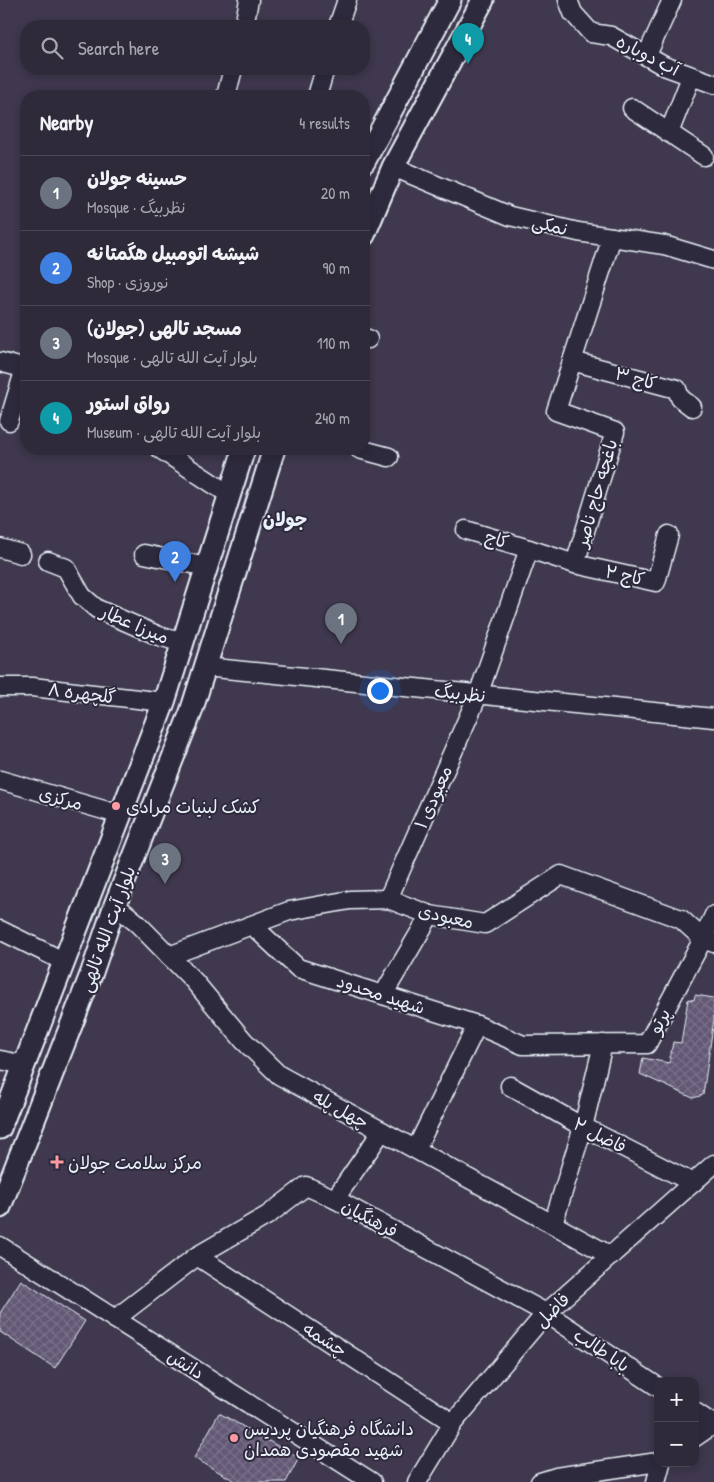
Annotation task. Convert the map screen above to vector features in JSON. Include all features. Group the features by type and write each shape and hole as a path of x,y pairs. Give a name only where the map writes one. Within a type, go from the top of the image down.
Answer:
{"main road":[{"path":"370,151 450,0"},
{"path":"370,220 393,167 483,0"},
{"name":"بلوار آیت الله تالهی","path":"0,1128 164,702 242,455"},
{"name":"بلوار آیت الله تالهی","path":"0,1207 191,712 272,455"},
{"path":"91,894 115,905"}],"street":[{"path":"245,20 249,0"},
{"path":"340,20 347,0"},
{"name":"آب دوباره","path":"568,0 573,13 591,33 611,36 664,66 714,84"},
{"path":"647,55 672,0"},
{"path":"228,90 231,75"},
{"path":"319,90 323,75"},
{"path":"669,133 691,77"},
{"path":"632,108 704,156"},
{"name":"نمکی","path":"393,167 510,216 578,232 664,245 714,260"},
{"name":"باغچه حاج ناصر","path":"528,549 575,564 615,432 556,411 612,237"},
{"name":"کاج ۳","path":"572,361 677,389 680,398 692,407"},
{"path":"0,362 20,367"},
{"path":"9,421 20,387"},
{"path":"370,452 389,457"},
{"path":"169,455 230,494"},
{"name":"کاج","path":"466,530 528,549"},
{"name":"کاج ۲","path":"575,564 656,582 669,535"},
{"path":"0,548 21,554"},
{"path":"478,694 528,549"},
{"path":"144,554 207,567"},
{"name":"میرزا عطار","path":"48,560 66,568 82,596 97,609 159,636 183,643"},
{"name":"نظربیگ","path":"205,667 714,718"},
{"name":"گلچهره ۸","path":"0,687 32,687 164,702"},
{"name":"معبودی ۱","path":"388,899 478,694"},
{"name":"مرکزی","path":"0,780 121,815"},
{"name":"معبودی","path":"170,956 289,911 350,900 388,899 430,916 485,924 561,875 681,919 709,941"},
{"name":"چهل پله","path":"115,905 137,923 170,956 194,981 244,1041 279,1074 611,1256"},
{"name":"پرتو","path":"523,1045 647,1044 709,941 714,915"},
{"path":"383,995 430,916"},
{"name":"شهید محدود","path":"252,925 298,968 476,1025 523,1045"},
{"path":"0,930 65,962"},
{"path":"416,1150 476,1025"},
{"path":"552,1224 583,1127 603,1044"},
{"path":"0,1060 25,1065"},
{"name":"فاضل ۲","path":"510,1086 583,1127 693,1183"},
{"path":"335,1199 382,1131"},
{"name":"فاضل","path":"417,1482 453,1423 546,1313 713,1167"},
{"name":"فرهنگیان","path":"197,1256 268,1215 306,1186 335,1199 546,1313"},
{"name":"دانش","path":"0,1246 372,1482"},
{"path":"115,1319 197,1256"},
{"name":"چشمه","path":"197,1256 453,1423"},
{"name":"بابا طالب","path":"546,1313 654,1384"},
{"path":"699,1415 714,1424 699,1434"},
{"path":"540,1482 556,1477 654,1463"},
{"path":"656,1482 658,1467"}],"building":[{"path":"695,995 714,998 714,1019 703,1095 693,1098 640,1074 643,1058 669,1063 673,1042 681,1043 688,999 694,1000"},
{"path":"21,1280 85,1321 55,1368 0,1332 0,1313"},
{"path":"219,1413 299,1458 286,1482 237,1482 194,1458"}],"place":[{"name":"رواق استور","path":"468,64"},
{"name":"شیشه اتومبیل هگمتانه","path":"175,582"},
{"name":"حسینه جولان","path":"341,644"},
{"name":"کشک لبنیات مرادی","path":"116,806"},
{"name":"مسجد تالهی (جولان)","path":"165,884"},
{"name":"مرکز سلامت جولان","path":"57,1162"},
{"name":"دانشگاه فرهنگیان پردیس شهید مقصودی همدان","path":"234,1438"}],"district":[{"name":"جولان","path":"285,519"}]}
